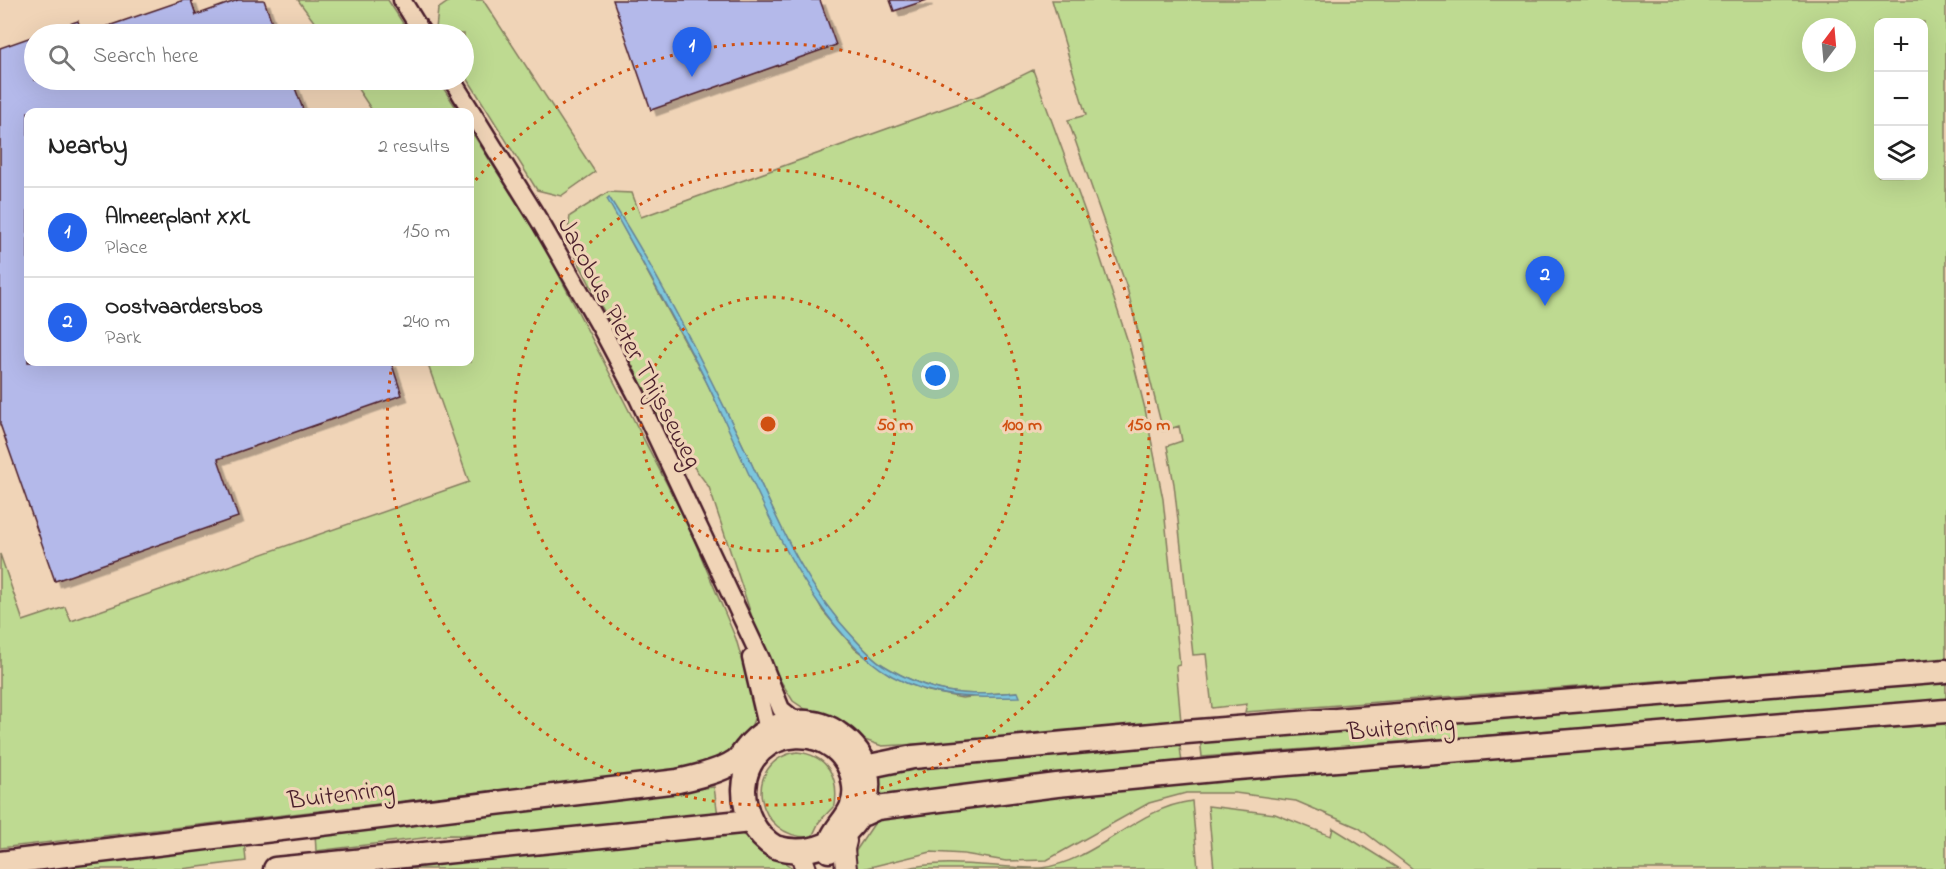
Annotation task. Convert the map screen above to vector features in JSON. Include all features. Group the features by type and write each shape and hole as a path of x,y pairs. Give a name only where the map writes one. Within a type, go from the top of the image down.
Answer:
{"highway":[{"name":"Buitenring","path":"856,760 913,757 1517,704 1946,671"},
{"name":"Buitenring","path":"864,814 877,808 1057,785 1946,711"},
{"path":"797,722 827,727 844,737 856,760 868,795 864,814 857,829 836,854 803,862 771,844 751,820 744,797 744,764 752,741 768,737 797,722"},
{"path":"768,737 810,736 856,760"},
{"path":"836,854 831,837 847,817 854,801 852,776 856,760"},
{"name":"Buitenring","path":"0,863 689,779 730,777 744,764"},
{"path":"275,869 751,820"}],"main road":[{"path":"836,854 844,849 846,869"}],"street":[{"path":"402,0 417,24"},
{"name":"Jacobus Pieter Thijsseweg","path":"458,90 469,108"},
{"name":"Jacobus Pieter Thijsseweg","path":"474,115 542,225 601,328 638,398 748,637 761,659 781,709 797,722"},
{"name":"Jacobus Pieter Thijsseweg","path":"748,637 768,737"}],"green space":[{"path":"298,0 388,0 404,24 316,24"},
{"path":"451,0 483,0 595,172 561,196 537,190 474,89 474,24 436,24 438,9"},
{"path":"1052,0 1946,0 1946,659 1245,712 1247,704 1212,708 1206,654 1193,655 1174,484 1167,446 1182,441 1179,426 1163,431 1127,288 1068,120 1086,115"},
{"path":"1033,70 1087,217 1129,345 1145,409 1163,499 1180,665 1176,666 1181,722 959,742 882,746 859,738 835,719 805,709 793,701 780,680 753,620 709,487 664,427 567,240 570,216 608,192 632,193 641,217 984,94","holes":["609,198 675,314 722,403 787,540 816,591 833,614 875,659 916,682 932,688 963,693 1017,692 962,698 924,690 891,675 855,649 823,611 765,504 706,381"]},
{"path":"359,90 445,90 456,108 370,108"},
{"path":"474,135 544,246 686,521 736,639 756,709 748,733 741,742 723,755 689,768 0,848 0,554 23,621 65,607 71,621 469,482 428,366 474,366"},
{"path":"1946,682 1946,700 1202,757 1200,737"},
{"path":"1946,724 1946,869 1413,869 1359,828 1296,801 1235,793 1186,793 1149,803 1047,860 1006,861 964,854 931,852 862,869 852,869 851,858 876,821 906,811 1468,758"},
{"path":"1179,739 1182,763 881,799 876,794 876,769"},
{"path":"797,752 816,757 823,762 833,776 835,785 835,805 819,822 812,837 792,835 777,826 767,814 762,799 762,784 768,770 779,758"},
{"path":"714,787 718,816 545,836 448,835 316,851 315,832"},
{"path":"1192,801 1198,869 903,869 938,864 1041,868 1080,856 1153,813"},
{"path":"1208,806 1275,814 1331,836 1333,828 1399,869 1214,869"},
{"path":"740,833 794,869 397,869"},
{"path":"244,840 246,861 182,869 11,869"}],"water":[{"path":"609,197 644,254 692,343 801,566 834,614 875,659 900,675 932,688 948,691 980,694 1018,692 1020,697 954,696 907,684 861,653 832,622 806,585 783,544 707,383 607,199"}],"building":[{"path":"184,0 191,0 196,15 238,0 264,0 272,24 114,24"},
{"path":"613,0 820,0 836,45 651,110"},
{"path":"890,0 927,0 894,11"},
{"path":"24,40 24,90 296,90 302,108 24,108 24,366 392,366 402,395 218,459 238,517 55,581 0,424 0,48"}],"place":[{"name":"Almeerplant XXL","path":"692,77"},
{"name":"Oostvaardersbos","path":"1545,306"}]}
